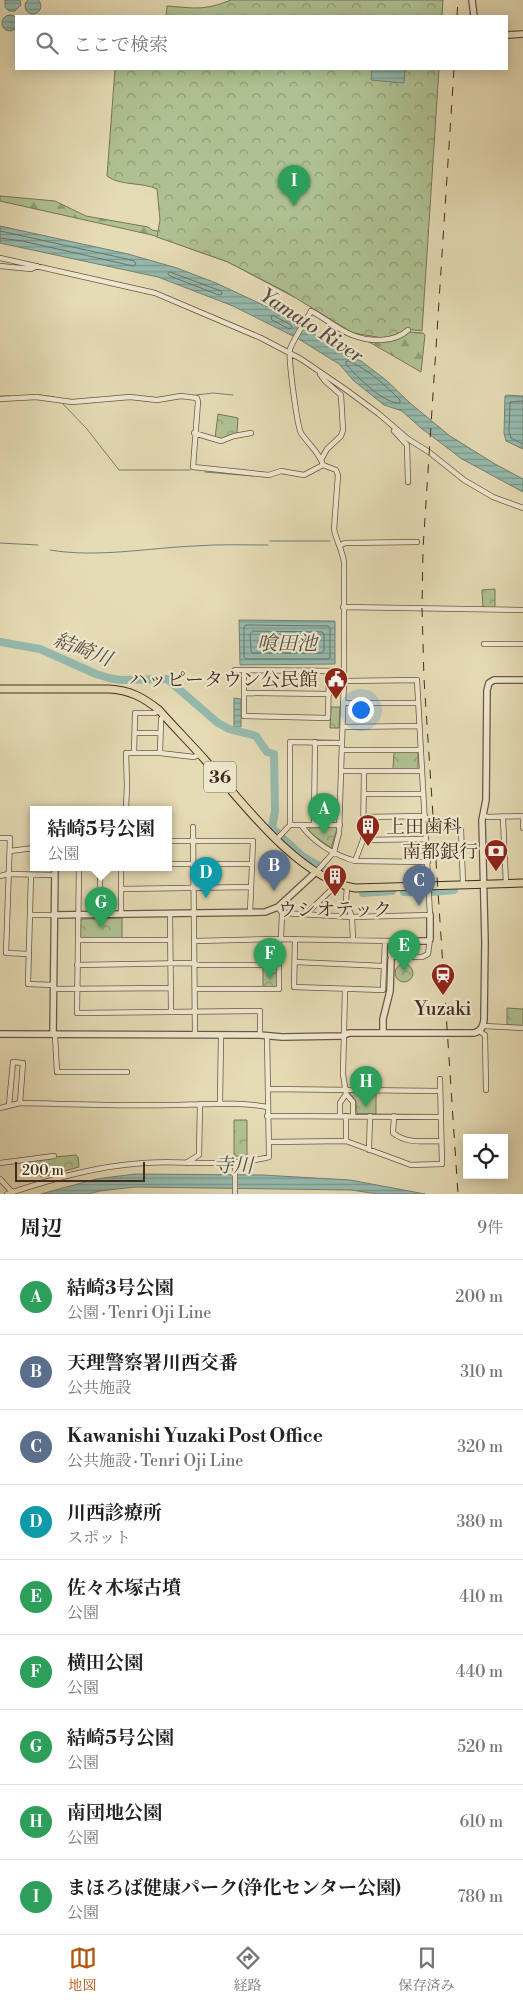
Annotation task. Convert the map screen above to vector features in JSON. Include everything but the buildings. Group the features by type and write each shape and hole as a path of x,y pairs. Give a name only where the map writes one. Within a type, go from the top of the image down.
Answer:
{"main road":[{"name":"36","path":"0,688 117,689 144,698 200,754 276,839 303,862 347,886 355,888 523,882"}],"street":[{"path":"472,0 474,15"},
{"path":"508,35 523,34"},
{"path":"0,258 155,293 290,351 464,480 493,497 523,508"},
{"path":"0,266 31,269 37,266"},
{"path":"30,915 265,912 278,907 317,871 334,852 338,841 340,825 344,681 344,562 341,545 334,529 338,475 336,470 322,462 301,433 291,372 290,351 312,311 352,335 362,337 393,340 408,330"},
{"path":"0,399 36,397 72,402 130,397 157,400 193,396 197,398 198,402 194,433 193,467 269,475 281,471 304,475 322,462 326,449 344,430 341,395 325,381 318,370"},
{"path":"392,425 407,445 408,482"},
{"path":"194,433 204,434 222,441 234,436 251,433"},
{"path":"341,545 346,543 417,542"},
{"path":"343,607 523,610"},
{"path":"484,644 523,644"},
{"path":"235,670 344,671"},
{"path":"244,671 244,716 328,718 329,671"},
{"path":"344,681 417,680 418,726 429,885 428,954 422,957 392,958"},
{"path":"0,1034 282,1036 474,1033 479,1031 483,1026 483,815 486,800 486,690 489,683 494,680 523,680"},
{"path":"244,693 329,694"},
{"path":"343,704 417,703"},
{"path":"134,752 135,713 161,713 160,753"},
{"path":"343,727 418,726"},
{"path":"135,733 160,733"},
{"path":"276,839 290,825 290,742 342,743"},
{"path":"314,825 316,742"},
{"path":"342,750 420,750"},
{"path":"126,806 126,753 160,753 194,757 200,754"},
{"path":"341,771 421,771"},
{"path":"356,861 363,840 365,817 364,772"},
{"path":"364,794 423,794"},
{"path":"483,815 488,817 523,817 523,828"},
{"path":"365,817 425,816"},
{"path":"503,819 506,883"},
{"path":"290,825 340,825"},
{"path":"301,825 319,843 334,852 356,861 428,862"},
{"path":"193,827 195,1035"},
{"path":"461,829 463,885"},
{"path":"0,838 10,838 6,953 29,954"},
{"path":"363,840 426,839"},
{"path":"172,841 253,841 250,913"},
{"path":"10,851 30,848"},
{"path":"172,864 251,864"},
{"path":"55,871 53,1034 55,1036 56,1072 127,1072"},
{"path":"0,1180 9,1193 91,1169 145,1163 235,1164 269,1156 268,1090 260,1011 77,1013 79,871"},
{"path":"100,871 100,914"},
{"path":"121,871 121,914"},
{"path":"0,876 8,874 55,875"},
{"path":"31,875 28,984 77,989 171,988"},
{"path":"347,886 346,902 352,916 354,941"},
{"path":"121,889 251,887"},
{"path":"306,914 330,891"},
{"path":"195,989 279,989 282,913 278,907"},
{"path":"282,913 352,916 430,915"},
{"path":"170,914 171,1012"},
{"path":"78,940 170,940"},
{"path":"195,940 429,941"},
{"path":"295,940 294,987 383,990 385,941"},
{"path":"382,1033 383,1019 390,991 391,946 394,941"},
{"path":"0,944 6,944"},
{"path":"295,962 384,966"},
{"path":"77,965 279,965"},
{"path":"345,989 343,1074 346,1092 353,1102 352,1116"},
{"path":"483,1026 523,1028"},
{"path":"479,1031 485,1035 486,1090"},
{"path":"220,1036 220,1103"},
{"path":"9,1105 13,1062 23,1063 20,1104"},
{"path":"269,1142 346,1141 411,1165 442,1164 440,1079"},
{"path":"268,1090 346,1092 440,1091"},
{"path":"340,1116 340,1103 346,1092"},
{"path":"0,1108 20,1104 154,1105 220,1103 267,1107"},
{"path":"186,1163 199,1155 200,1104"},
{"path":"267,1116 440,1117"},
{"path":"346,1116 346,1141"},
{"path":"369,1150 370,1116"},
{"path":"394,1116 393,1133 401,1139 411,1141 441,1140"},
{"path":"0,1163 54,1156"},
{"path":"235,1164 235,1194"}],"green space":[{"path":"231,0 443,0 442,15 166,15 167,6 192,8"},
{"path":"115,70 439,70 422,331 405,329 400,335 383,338 353,333 286,292 228,262 157,237 160,220 157,189 145,185 125,183 107,176"},
{"path":"0,196 55,201 86,216 148,227 152,230 217,244 294,297 228,262 152,235 0,201"},
{"path":"409,332 423,333 425,335 421,372 364,339 393,340"},
{"path":"218,414 238,418 237,433 220,440 215,438"},
{"path":"495,589 495,609 483,608 482,590"},
{"path":"331,707 340,707 339,728 330,728"},
{"path":"394,751 415,751 418,753 418,769 393,769"},
{"path":"335,827 337,829 331,848 308,831 310,828"},
{"path":"122,918 122,938 83,939 80,936 80,921 83,919"},
{"path":"400,964 408,964 413,969 411,980 400,982 395,977 395,969"},
{"path":"263,967 272,967 272,973 277,973 277,985 275,987 263,987"},
{"path":"507,1008 523,1009 523,1026 507,1025"},
{"path":"349,1092 376,1092 376,1114 357,1114 356,1101"},
{"path":"234,1120 247,1120 247,1156 234,1156"},
{"path":"76,1155 79,1167 42,1177 40,1176 36,1161 32,1159"}],"water":[{"path":"36,-1 40,3 39,12 33,14 27,12 25,6 27,0"},
{"path":"5,0 20,0 21,5 15,11 9,11 5,7"},
{"path":"4,17 15,17 15,29 10,31 4,29 2,23"},
{"path":"372,70 405,70 404,83 371,80"},
{"path":"0,226 128,254 177,268 216,283 289,317 344,354 361,361 386,380 410,403 450,436 523,479 523,492 462,459 402,411 384,405 354,381 339,364 297,338 233,306 158,277 0,243"},
{"path":"505,396 523,396 523,449 506,441 504,433"},
{"name":"喰田池","path":"239,620 335,621 335,664 240,665"},
{"path":"234,698 241,699 241,727 234,727"},
{"path":"135,1174 262,1175 350,1180 425,1194 378,1194 351,1190 135,1187 88,1194 41,1194 96,1179"}],"waterway":[{"path":"196,395 213,393 233,395"},
{"path":"39,395 55,397"},
{"path":"0,396 10,396"},
{"path":"63,404 87,429 119,470 190,470"},
{"path":"205,472 253,476"},
{"path":"270,541 330,541"},
{"path":"0,543 38,545"},
{"path":"50,550 104,553 204,545 268,545"},
{"name":"結崎川","path":"0,642 40,649 109,678 120,680 167,679 218,723 229,729 256,736 267,752 274,754 275,811 272,828 302,856 334,875"},
{"name":"結崎川","path":"432,892 454,890"},
{"name":"結崎川","path":"363,893 392,891"},
{"name":"結崎川","path":"404,892 424,892"}],"railway":[{"path":"457,15 458,0"},
{"path":"454,70 423,549 422,607 424,679 458,1194"}],"place":[{"name":"まほろば健康パーク(浄化センター公園)","path":"294,206"},
{"name":"ハッピータウン公民館","path":"336,700"},
{"name":"結崎3号公園","path":"324,834"},
{"name":"上田歯科","path":"368,847"},
{"name":"南都銀行","path":"496,872"},
{"name":"天理警察署川西交番","path":"274,891"},
{"name":"ウシオテック","path":"335,897"},
{"name":"川西診療所","path":"206,898"},
{"name":"Kawanishi Yuzaki Post Office","path":"419,906"},
{"name":"結崎5号公園","path":"101,928"},
{"name":"佐々木塚古墳","path":"404,971"},
{"name":"横田公園","path":"270,979"},
{"name":"Yuzaki","path":"443,996"},
{"name":"南団地公園","path":"366,1107"}],"water label":[{"name":"Yamato River","path":"312,325"},
{"name":"寺川","path":"233,1165"}]}
